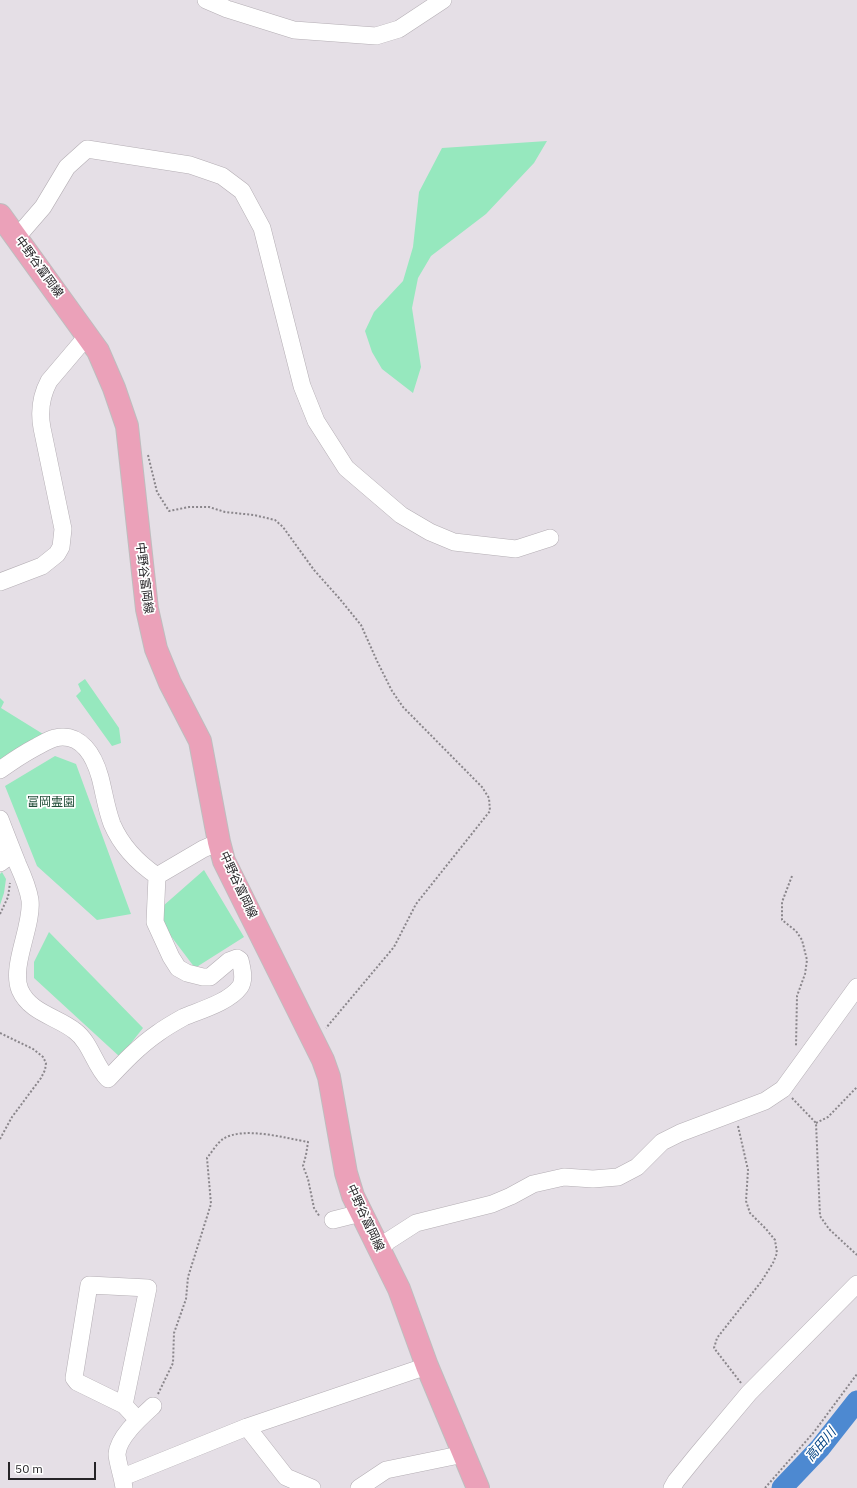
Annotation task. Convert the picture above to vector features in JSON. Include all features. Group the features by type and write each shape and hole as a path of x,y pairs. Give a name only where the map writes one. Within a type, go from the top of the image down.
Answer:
{"main road":[{"name":"中野谷富岡線","path":"0,215 88,335 106,367 114,388 127,426 147,609 156,649 170,683 200,741 224,861 323,1060 329,1077 346,1173 353,1196 398,1289 427,1366 478,1488"}],"street":[{"path":"206,0 227,9 294,30 376,36 399,29 443,0"},
{"path":"17,237 43,207 67,167 87,149 190,165 222,176 242,191 262,228 302,386 316,421 346,468 401,515 430,532 454,542 516,548 550,538"},
{"path":"0,582 42,566 57,554 61,547 63,529 42,428 40,408 45,388 49,381 88,335"},
{"path":"0,770 22,754 56,738 71,737 79,742 88,750 93,758 100,777 106,806 113,825 128,850 146,868 157,876"},
{"path":"0,820 22,873 30,900 30,910 18,969 19,990 30,1004 39,1011 76,1031 84,1039 102,1073 108,1078 157,1033 182,1018 228,998 236,992 241,985 243,978 240,960 237,958 229,961 210,977 195,976 178,968 171,957 155,922 157,876"},
{"path":"157,876 203,849 219,842"},
{"path":"380,1250 388,1241 416,1223 492,1204 533,1184 564,1177 593,1179 618,1177 637,1167 662,1142 680,1133 735,1113 765,1100 783,1089 857,987"},
{"path":"333,1220 361,1213"},
{"path":"672,1488 680,1476 749,1394 857,1284"},
{"path":"124,1405 148,1288 89,1285 74,1378 77,1382 124,1405 138,1419"},
{"path":"153,1406 138,1419 121,1442 117,1454 124,1483 247,1427 427,1366"},
{"path":"247,1427 286,1477 312,1488"},
{"path":"359,1488 386,1470 464,1454"}],"path":[{"path":"146,449 151,463 157,492 169,511 189,507 209,507 225,512 254,515 275,520 283,527 314,570 339,598 360,625 392,691 403,707 482,787 489,798 490,811 416,904 394,947 315,1042"},
{"path":"0,914 8,897 10,886 9,872 1,858"},
{"path":"792,876 782,902 782,920 796,931 802,940 807,960 805,974 797,996 796,1058 799,1065"},
{"path":"0,1033 33,1049 43,1057 46,1063 45,1070 41,1078 12,1117 0,1139"},
{"path":"816,1123 828,1117 857,1088"},
{"path":"783,1089 816,1123 820,1216 829,1229 857,1255"},
{"path":"735,1113 748,1170 746,1201 750,1213 775,1240 777,1253 773,1263 760,1282 717,1338 714,1348 749,1394"},
{"path":"153,1406 173,1363 174,1333 186,1299 188,1277 211,1204 207,1158 223,1139 244,1132 266,1134 308,1142 303,1166 308,1179 314,1208 319,1216 324,1219 333,1220"},
{"path":"765,1488 814,1432 857,1374"}],"green space":[{"path":"547,141 534,163 486,214 431,256 418,278 412,308 421,367 413,393 382,369 372,352 365,331 374,312 403,281 413,247 419,192 442,148"},
{"path":"85,679 119,728 121,743 112,746 76,696 81,691 78,684"},
{"path":"0,698 4,702 1,708 43,734 0,765"},
{"name":"富岡霊園","path":"55,756 76,764 131,914 97,920 37,866 5,786"},
{"path":"204,870 244,937 195,968 161,923 163,906"},
{"path":"2,872 6,879 0,905 0,874"},
{"path":"49,932 143,1028 120,1057 34,978 34,962"}],"waterway":[{"name":"高田川","path":"782,1488 820,1448 857,1401"}]}
